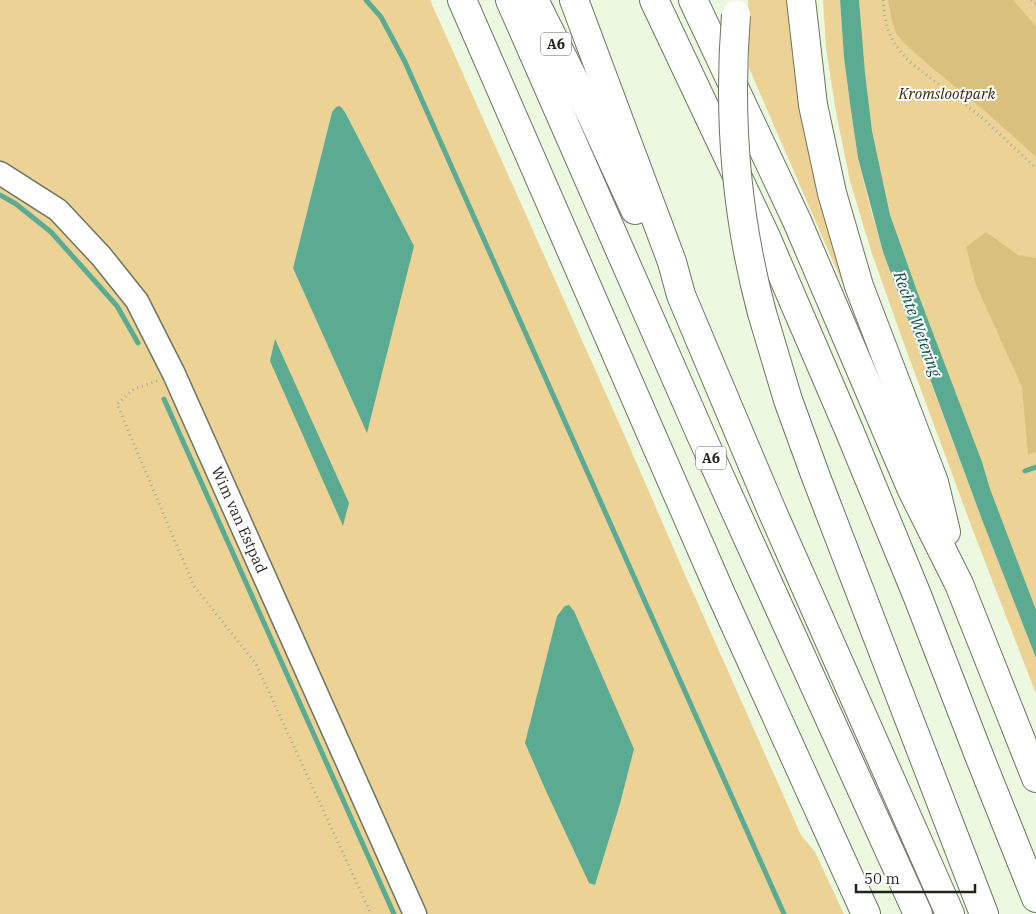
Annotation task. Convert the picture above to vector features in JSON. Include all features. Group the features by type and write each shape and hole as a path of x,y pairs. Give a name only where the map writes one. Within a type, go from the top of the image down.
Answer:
{"highway":[{"path":"462,0 721,594 866,914"},
{"name":"A6","path":"510,0 705,444 918,914"},
{"name":"A6","path":"534,0 588,109 661,267 681,295"},
{"name":"A6","path":"574,0 672,262 681,295 772,512 950,914"},
{"path":"654,0 766,237 849,430 917,595 1036,898"},
{"path":"693,0 797,221 912,490 960,584 1036,778"},
{"path":"801,0 812,104 832,193 859,286 934,482 960,584"},
{"path":"736,8 733,68 734,136 744,226 762,313 788,400 816,477 984,914"}],"street":[{"name":"Wim van Estpad","path":"0,172 58,210 100,256 137,301 174,374 415,914"}],"path":[{"path":"883,0 891,38 903,55 980,116 1036,168"},
{"path":"1032,0 1036,4"},
{"path":"174,374 134,390 117,404 194,586 256,664 371,914"}],"green space":[{"path":"0,0 430,0 801,835 815,852 844,914 0,914","holes":["336,107 340,107 345,112 413,246 293,268 332,112","634,749 620,804 595,885"]},
{"path":"748,0 788,0 848,296 749,68"},
{"path":"823,0 840,0 844,58 858,158 883,252 984,525 1036,658 1036,694 972,528 872,254 850,181 836,112 826,48"},
{"name":"Kromslootpark","path":"848,0 1036,0 1036,631 872,188"}],"shaded area":[{"path":"888,0 1013,0 1036,26 1036,157 985,111 905,44 896,33"},
{"path":"986,232 1018,255 1036,258 1036,452 1028,455 1022,387 976,285 966,247"}],"water":[{"name":"Rechte Wetering","path":"840,0 859,0 872,131 890,215 1036,610 1036,658 984,525 883,252 858,158 844,58"},
{"path":"340,106 345,112 414,246 367,433 293,268 332,112 336,107"},
{"path":"275,339 349,503 343,526 270,361"},
{"path":"569,605 574,611 634,749 620,804 595,885 589,883 525,743 557,616 565,606"}],"waterway":[{"path":"366,0 381,17 405,62 784,914"},
{"path":"0,195 16,204 51,232 117,306 138,343"},
{"path":"164,399 394,914"},
{"path":"1025,471 1036,467"}]}
